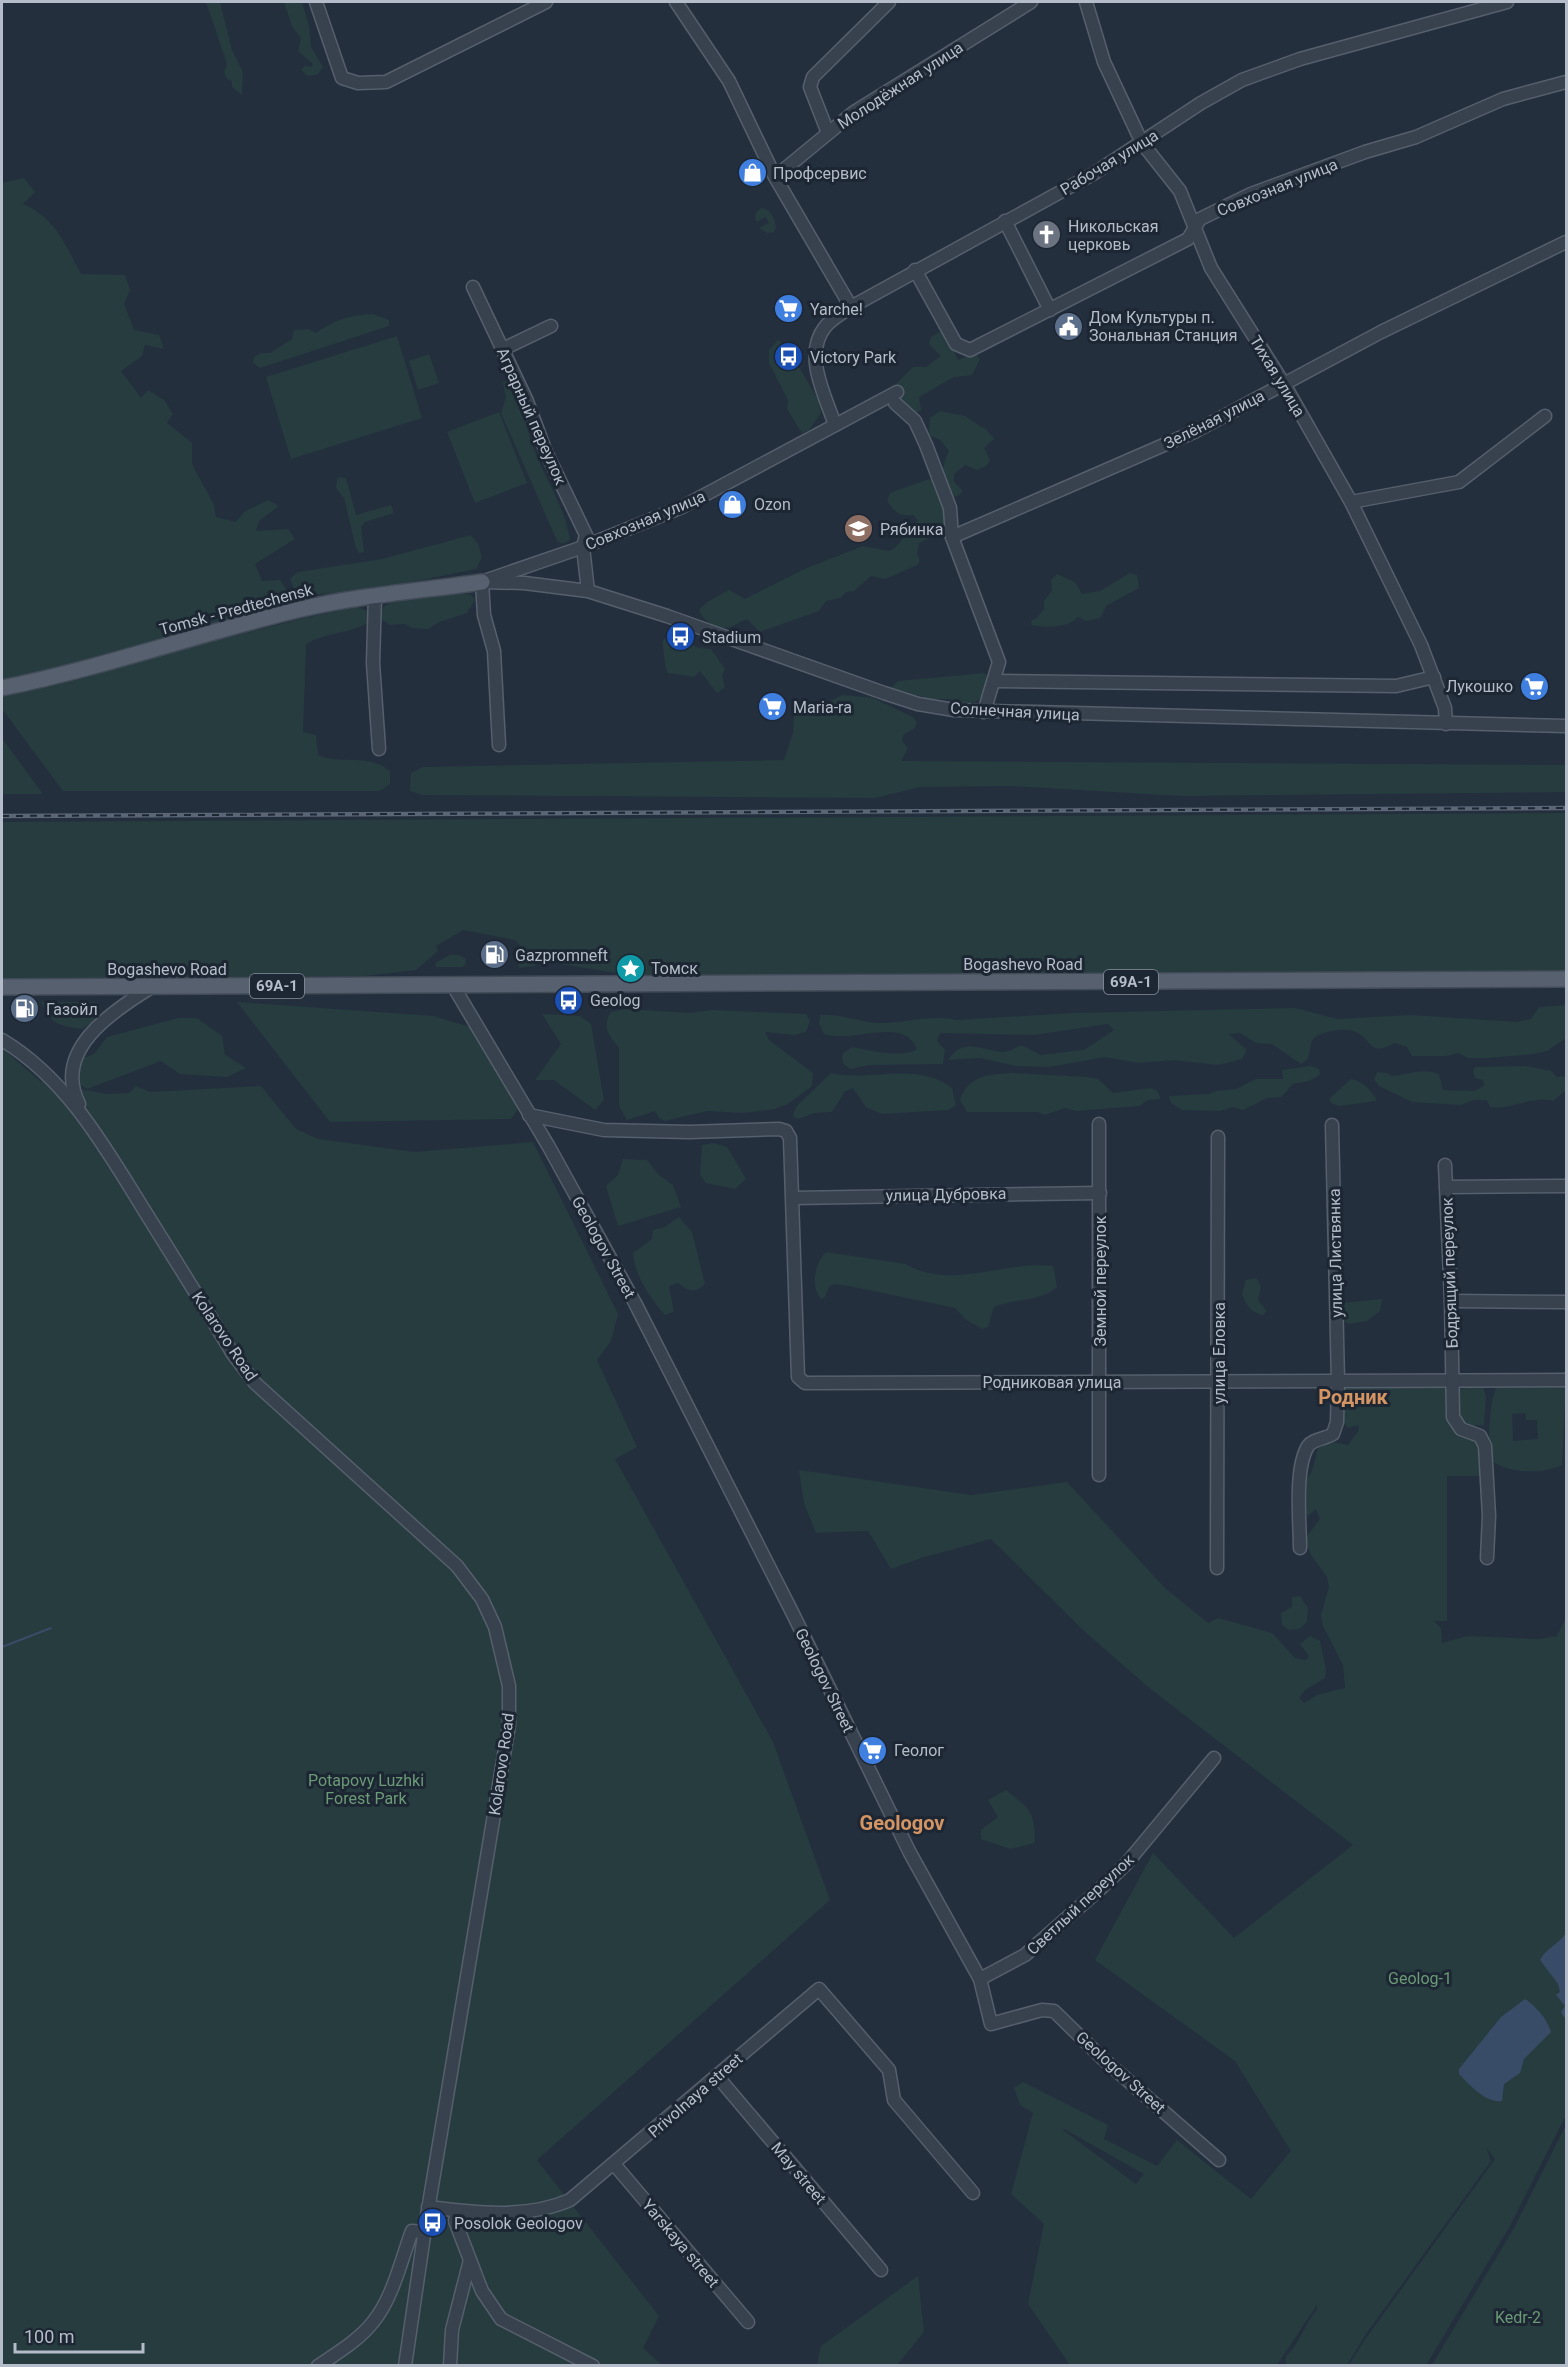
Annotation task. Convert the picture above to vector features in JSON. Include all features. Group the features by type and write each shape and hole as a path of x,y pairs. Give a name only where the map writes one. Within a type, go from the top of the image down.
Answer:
{"main road":[{"name":"Tomsk - Predtechensk","path":"2,688 46,679 297,610 375,595 482,582"},
{"name":"Bogashevo Road","path":"2,987 1566,979"}],"street":[{"path":"316,2 342,78 370,84 406,74 546,2"},
{"path":"676,2 729,81 775,177 850,307"},
{"path":"828,133 810,87 813,77 890,2"},
{"name":"Молодёжная улица","path":"775,177 854,112 1031,2"},
{"name":"Тихая улица","path":"1086,2 1104,62 1142,143 1180,191 1211,268 1284,384 1351,502 1421,645 1445,708 1446,724"},
{"name":"Рабочая улица","path":"835,425 819,379 814,351 818,337 826,325 850,307 1093,174 1201,103 1242,80 1299,59 1507,2"},
{"name":"Совхозная улица","path":"915,270 956,344 965,350 970,350 1188,239 1200,219 1251,194 1365,152 1416,137 1503,99 1566,82"},
{"path":"1005,221 1050,310"},
{"name":"Зелёная улица","path":"952,537 1196,431 1486,279 1566,242"},
{"name":"Аграрный переулок","path":"473,287 528,401 546,452 586,535 584,547 588,591"},
{"path":"503,349 550,326"},
{"name":"Совхозная улица","path":"482,582 584,547 682,507 835,425 896,397 915,420 926,445 950,508 952,537"},
{"path":"1351,502 1460,482 1545,416"},
{"path":"952,537 999,662 986,698 984,712"},
{"path":"482,582 484,615 494,651 499,745"},
{"name":"Солнечная улица","path":"482,582 536,584 588,591 668,616 892,696 954,710 1566,726"},
{"path":"375,595 373,663 379,749"},
{"path":"994,681 1396,686 1434,677"},
{"name":"Geologov Street","path":"452,984 549,1147 646,1324 910,1853 980,1979 991,2024 1042,2010 1054,2011 1101,2057 1219,2160"},
{"path":"117,987 123,998 121,1005"},
{"path":"53,1080 63,1080 87,1037 121,1005 150,987"},
{"path":"2,1040 35,1063 53,1080 90,1126"},
{"path":"72,1066 70,1079 72,1092 90,1126"},
{"name":"Родниковая улица","path":"529,1115 604,1130 689,1132 783,1130 790,1138 798,1377 805,1383 1566,1380"},
{"name":"Земной переулок","path":"1099,1124 1099,1474"},
{"name":"улица Листвянка","path":"1300,1548 1301,1472 1309,1445 1328,1437 1335,1428 1338,1381 1332,1125"},
{"name":"Kolarovo Road","path":"90,1126 234,1354 255,1383 457,1566 482,1599 504,1658 510,1686 505,1754 428,2207 405,2366"},
{"name":"улица Еловка","path":"1217,1568 1218,1137"},
{"name":"Бодрящий переулок","path":"1445,1165 1454,1422 1461,1429 1480,1436 1485,1446 1489,1516 1487,1558"},
{"path":"1446,1187 1566,1186"},
{"name":"улица Дубровка","path":"793,1198 1100,1193"},
{"path":"1451,1301 1566,1302"},
{"name":"Светлый переулок","path":"980,1979 1025,1955 1101,1888 1126,1864 1214,1758"},
{"name":"Privolnaya street","path":"614,2164 819,1989 889,2070 894,2100 973,2193"},
{"name":"May street","path":"717,2076 881,2271"},
{"path":"428,2207 476,2214 553,2208 570,2200 614,2164"},
{"name":"Yarskaya street","path":"614,2164 748,2322"},
{"path":"457,2211 455,2222 482,2291 501,2319 593,2366"},
{"path":"318,2366 362,2334 375,2321 388,2297 412,2231 424,2232"},
{"path":"450,2366 452,2330 470,2260"}],"green space":[{"path":"206,2 220,2 232,50 243,72 242,95 232,87 232,81 227,79 224,72 227,64"},
{"path":"284,2 302,2 309,26 311,47 323,67 318,74 308,76 301,70 313,64 298,51 301,38 292,26"},
{"path":"24,178 35,192 23,204 43,216 51,224 81,274 125,275 130,290 124,304 134,330 159,335 164,349 145,345 142,356 121,371 141,398 148,390 164,400 173,414 167,423 192,443 192,464 214,505 216,517 236,522 244,512 268,500 279,506 259,521 256,531 288,529 295,539 255,564 262,581 280,580 295,602 101,660 2,683 2,183"},
{"path":"761,208 772,215 776,228 774,232 767,233 759,228 769,223 766,217 756,222 755,214"},
{"path":"373,314 389,320 389,326 260,368 253,363 254,357 261,353 270,353 292,339 294,330 308,329 316,333 343,319"},
{"path":"941,331 945,333 958,360 975,353 980,359 972,375 954,377 919,397 921,410 915,414 897,402 899,390 896,384 913,367 926,367 941,356 929,344 931,337"},
{"path":"397,336 422,418 291,459 266,377"},
{"path":"778,340 789,348 786,361 796,362 819,401 821,413 809,430 802,433 787,409 788,400 769,363 769,350"},
{"path":"429,354 439,383 418,390 409,361"},
{"path":"509,380 520,402 536,454 567,527 570,540 562,544 557,541 501,413 506,397 503,382"},
{"path":"940,411 965,416 985,428 994,439 984,448 990,460 986,466 977,470 965,465 954,474 954,482 962,490 961,494 955,497 946,487 943,476 944,464 949,451 940,440 929,435 930,418"},
{"path":"499,412 527,483 475,503 447,432"},
{"path":"346,478 356,515 391,505 394,513 365,522 361,527 364,552 359,553 356,548 344,498 336,488 337,479"},
{"path":"929,479 934,481 947,506 946,525 936,529 935,535 919,543 917,554 920,560 917,565 885,579 871,576 854,591 846,592 840,598 826,601 819,611 760,632 748,620 726,628 707,621 701,614 699,610 707,602 729,590 745,599 809,567 863,546 889,551 895,548 918,520 913,515 904,515 895,511 887,501 890,493"},
{"path":"471,535 478,544 482,557 476,569 388,586 322,594 300,594 293,587 290,579 298,572 382,559"},
{"path":"1130,573 1137,575 1139,588 1106,606 1100,618 1086,621 1078,617 1074,621 1056,626 1031,625 1032,620 1036,619 1044,609 1044,601 1052,590 1051,580 1057,574 1075,582 1082,594 1100,591"},
{"path":"461,592 471,595 475,600 467,613 439,622 428,629 412,628 405,624 390,625 381,619 379,612 385,606 404,598"},
{"path":"357,607 368,611 368,623 321,637 306,644 303,732 316,735 318,755 372,762 390,771 390,784 380,791 63,791 2,709 2,697 300,619"},
{"path":"669,634 699,648 711,649 725,669 722,676 725,687 717,693 700,671 694,677 668,673 662,642"},
{"path":"985,673 990,681 982,697 972,705 961,705 951,699 932,699 891,688 898,681"},
{"path":"843,695 873,698 913,717 917,723 915,728 903,735 902,741 908,748 901,761 1566,765 1566,792 1181,796 1011,786 920,787 875,798 423,795 410,791 411,773 423,767 784,760 793,733 794,714 802,708 814,708"},
{"path":"2,738 42,793 42,794 2,794"},
{"path":"1566,813 1566,971 629,975 554,963 553,958 536,958 535,966 519,968 516,949 520,945 515,940 463,930 436,946 438,951 416,970 365,976 2,980 2,822"},
{"path":"450,955 459,955 466,959 465,965 436,967 435,963"},
{"path":"41,1002 94,1002 99,1003 101,1008 93,1022 82,1029 56,1023 48,1015"},
{"path":"237,1002 433,1016 470,1027 519,1107 511,1119 330,1122"},
{"path":"1566,1005 1566,1038 1547,1051 1534,1054 1487,1058 1468,1058 1458,1053 1446,1056 1412,1056 1407,1047 1395,1043 1376,1048 1356,1032 1339,1030 1326,1032 1315,1038 1311,1043 1308,1059 1301,1064 1272,1044 1256,1043 1240,1033 1229,1034 1247,1050 1242,1059 1218,1065 1174,1060 1138,1063 1105,1057 1049,1067 1016,1066 979,1058 948,1060 954,1053 966,1047 1004,1052 1021,1045 1041,1055 1084,1050 1114,1030 1108,1024 1034,1035 940,1033 937,1041 945,1050 943,1064 869,1065 851,1069 844,1065 842,1059 843,1053 852,1047 894,1054 917,1049 910,1039 901,1034 876,1032 836,1036 824,1034 819,1024 820,1015 835,1015 881,1023 927,1018 957,1020 1072,1013 1295,1008 1337,1019 1411,1015 1517,1022 1531,1019 1539,1007"},
{"path":"625,1009 689,1013 712,1010 806,1014 810,1021 806,1032 795,1035 765,1032 769,1040 813,1073 812,1086 788,1104 775,1109 744,1113 707,1111 665,1121 659,1118 655,1111 627,1120 619,1106 619,1048 609,1035 606,1026 611,1012"},
{"path":"542,1014 580,1016 591,1024 604,1100 595,1110 554,1080 535,1080 561,1044"},
{"path":"178,1018 197,1018 222,1036 225,1055 246,1068 227,1077 180,1074 161,1061 87,1089 75,1081 81,1059 94,1054 107,1037"},
{"name":"Potapovy Luzhki Forest Park","path":"2,1048 40,1081 106,1094 129,1093 136,1086 150,1092 261,1086 296,1129 319,1139 414,1152 533,1142 618,1314 611,1341 597,1360 637,1447 615,1459 773,1742 830,1900 537,2160 659,2316 643,2348 662,2365 2,2365"},
{"path":"1310,1066 1319,1069 1320,1074 1308,1081 1294,1083 1281,1097 1267,1098 1243,1110 1233,1107 1220,1111 1182,1110 1171,1103 1169,1096 1209,1094 1236,1089 1256,1079 1283,1079 1282,1070"},
{"path":"1526,1066 1551,1071 1557,1077 1566,1076 1566,1090 1553,1101 1536,1100 1498,1108 1490,1107 1487,1100 1474,1100 1461,1105 1412,1102 1379,1086 1374,1079 1377,1072 1388,1073 1391,1076 1427,1071 1439,1074 1443,1090 1474,1091 1484,1086 1483,1080 1475,1078 1473,1071 1475,1067"},
{"path":"831,1073 924,1076 938,1080 952,1088 956,1105 948,1110 882,1114 866,1107 853,1088 845,1091 832,1112 814,1113 798,1119 793,1116 796,1107"},
{"path":"1013,1073 1098,1079 1113,1093 1151,1088 1157,1091 1161,1099 1148,1100 1139,1106 1076,1111 1065,1108 1044,1115 1038,1112 967,1112 960,1100 969,1085 988,1075"},
{"path":"1351,1079 1365,1086 1376,1101 1339,1106 1331,1103 1329,1099"},
{"path":"713,1143 727,1147 746,1179 735,1189 706,1183 700,1175 702,1145"},
{"path":"623,1159 647,1160 659,1175 673,1185 681,1207 618,1226 606,1186 618,1175"},
{"path":"679,1217 692,1232 705,1284 695,1290 678,1283 669,1286 674,1312 665,1315 644,1286 636,1270 633,1253 652,1239 653,1230 665,1227"},
{"path":"826,1252 905,1264 923,1272 941,1275 960,1275 1034,1265 1053,1266 1057,1287 1035,1298 994,1307 988,1327 983,1329 966,1320 955,1308 849,1286 834,1284 829,1287 825,1297 821,1299 816,1287 815,1274"},
{"path":"1256,1278 1261,1286 1258,1300 1267,1311 1263,1315 1249,1307 1242,1293 1246,1280"},
{"path":"1382,1299 1380,1311 1367,1321 1348,1324 1342,1319 1343,1303"},
{"name":"Geolog-1","path":"1342,1385 1449,1386 1450,1419 1480,1440 1484,1486 1480,1486 1480,1476 1447,1476 1447,1621 1434,1621 1441,1628 1442,1643 1467,1636 1539,1639 1557,1636 1566,1618 1566,2115 1510,2226 1426,2365 1349,2365 1495,2159 1486,2147 1491,2161 1366,2334 1347,2365 1286,2365 1286,2356 1317,2310 1317,2305 1277,2365 1070,2365 1028,2304 1044,2224 1011,2194 1033,2113 1020,2105 1014,2088 1023,2082 1108,2125 1104,2139 1157,2166 1177,2140 1251,2199 1291,2151 1235,2061 1095,1960 1153,1853 1234,1938 1353,1845 1148,1687 1083,1630 991,1539 921,1558 891,1569 868,1531 816,1533 804,1503 799,1470 971,1495 1067,1482 1165,1588 1208,1623 1218,1618 1272,1633 1295,1658 1306,1660 1309,1656 1300,1644 1310,1636 1320,1641 1326,1669 1325,1678 1305,1690 1299,1698 1304,1703 1317,1695 1345,1688 1343,1665 1323,1626 1321,1615 1329,1587 1327,1577 1311,1555 1305,1539 1320,1519 1316,1509 1308,1516 1305,1511 1304,1484 1312,1471 1318,1448 1332,1442 1348,1445 1359,1430 1358,1425 1347,1428 1339,1416","holes":["1064,2129 1144,2174 1136,2184"]},
{"path":"1566,1385 1562,1465 1546,1470 1527,1471 1508,1468 1492,1461 1490,1423 1492,1402 1497,1386","holes":["1525,1413 1526,1420 1537,1420 1538,1439 1513,1441 1512,1414"]},
{"path":"1483,1386 1486,1397 1484,1425 1466,1426 1458,1414 1460,1389"},
{"path":"1300,1596 1308,1608 1307,1622 1299,1629 1289,1630 1282,1625 1281,1613 1292,1607 1292,1597"},
{"path":"1006,1790 1030,1812 1034,1824 1035,1843 1010,1849 981,1839 981,1830 998,1817 988,1800"},
{"name":"Kedr-2","path":"1566,2125 1566,2365 1432,2365 1514,2228"},
{"path":"918,2276 924,2332 897,2365 817,2365 821,2346"}],"water":[{"path":"1566,1933 1566,2017 1564,2017 1561,2012 1565,2006 1556,1995 1560,1992 1558,1984 1540,1960"},
{"path":"1525,1999 1541,2013 1551,2032 1524,2059 1520,2073 1504,2084 1502,2101 1496,2101 1478,2092 1459,2074 1459,2069 1501,2017"}],"waterway":[{"path":"2,1647 51,1628"}],"railway":[{"path":"2,816 1566,808"}],"place":[{"name":"Профсервис","path":"752,173"},
{"name":"Никольская церковь","path":"1047,235"},
{"name":"Yarche!","path":"789,309"},
{"name":"Дом Культуры п. Зональная Станция","path":"1068,326"},
{"name":"Victory Park","path":"789,357"},
{"name":"Ozon","path":"733,504"},
{"name":"Рябинка","path":"859,529"},
{"name":"Stadium","path":"681,637"},
{"name":"Лукошко","path":"1534,686"},
{"name":"Maria-ra","path":"772,707"},
{"name":"Gazpromneft","path":"494,955"},
{"name":"Томск","path":"630,968"},
{"name":"Geolog","path":"569,1000"},
{"name":"Газойл","path":"25,1009"},
{"name":"Геолог","path":"873,1750"},
{"name":"Posolok Geologov","path":"433,2223"}],"district":[{"name":"Родник","path":"1353,1397"},
{"name":"Geologov","path":"902,1823"}]}
